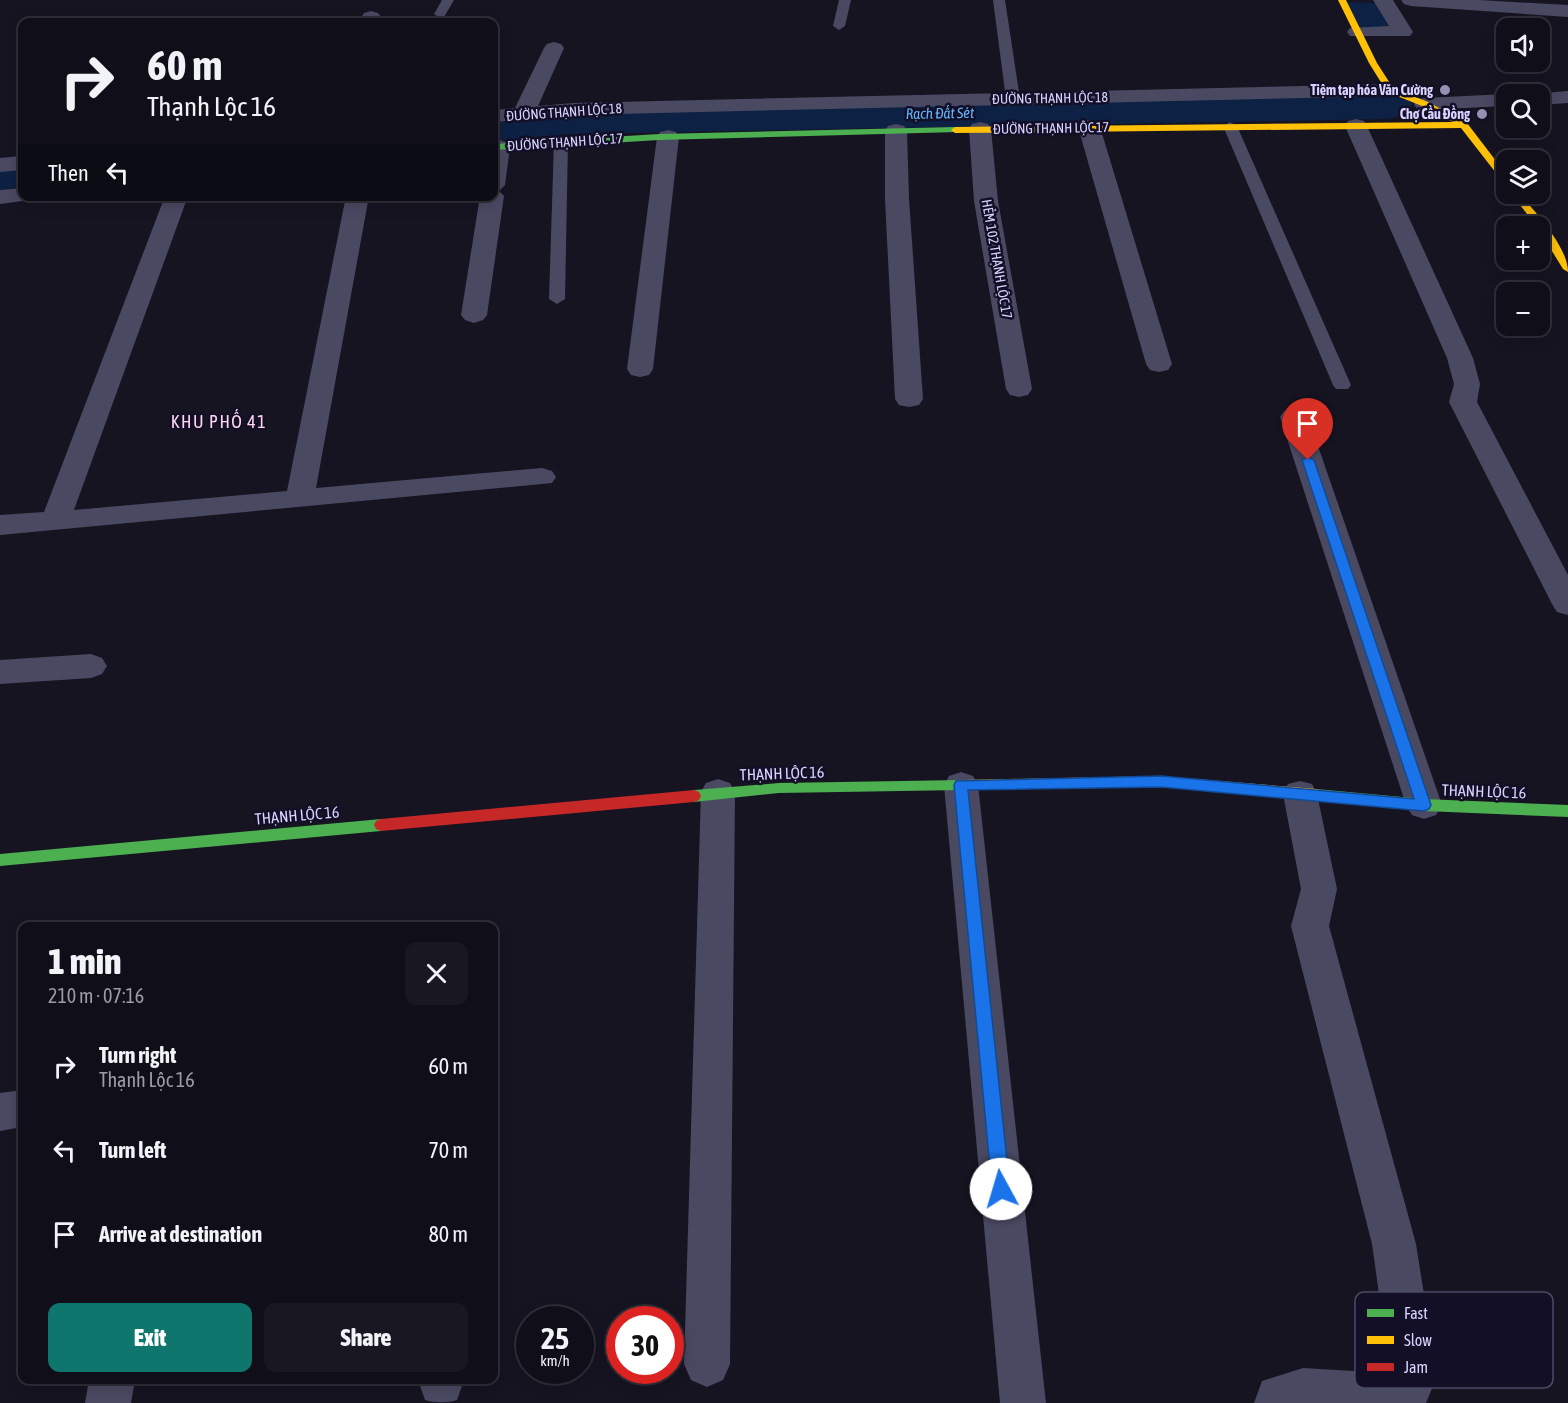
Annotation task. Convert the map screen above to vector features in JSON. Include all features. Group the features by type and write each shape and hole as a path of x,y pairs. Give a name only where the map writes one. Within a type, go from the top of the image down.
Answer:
{"street":[{"path":"1342,0 1357,32 1390,90 1425,104 1464,125 1496,167"},
{"path":"1357,32 1403,32 1383,0"},
{"path":"1411,0 1495,8 1568,11"},
{"path":"523,114 554,48"},
{"name":"ĐƯỜNG THẠNH LỘC 18","path":"498,116 574,109 1390,90"},
{"path":"1550,98 1568,97"},
{"path":"1425,104 1496,100"},
{"name":"ĐƯỜNG THẠNH LỘC 17","path":"498,147 561,141 668,137 981,129 1464,125"},
{"path":"1356,126 1461,358 1467,384 1463,402 1568,604"},
{"path":"1089,127 1159,364"},
{"name":"HẺM 102 THẠNH LỘC 17","path":"981,129 986,201 1019,389"},
{"path":"896,131 897,199 909,399"},
{"path":"640,369 668,137"},
{"path":"0,165 18,163"},
{"path":"0,197 18,195"},
{"path":"55,521 175,201"},
{"path":"300,498 357,201"},
{"path":"474,315 491,201"},
{"path":"1524,204 1543,229 1568,269"},
{"path":"1294,417 1424,805"},
{"path":"0,525 542,477"},
{"path":"0,672 90,666"},
{"name":"THẠNH LỘC 16","path":"0,860 718,792 779,789 1161,781 1424,805 1568,811"},
{"path":"961,785 1023,1403"},
{"path":"707,1364 718,792"},
{"path":"1300,794 1319,889 1318,901 1311,914 1310,926 1394,1244 1401,1292"},
{"path":"0,1112 18,1110"},
{"path":"108,1403 111,1384"},
{"path":"1277,1403 1279,1398 1303,1391 1400,1397 1408,1388"}],"lane":[{"path":"440,14 448,0"},
{"path":"839,26 845,0"},
{"path":"999,0 1013,99"},
{"path":"1230,126 1342,385"},
{"path":"557,299 561,141"}],"water":[{"path":"1347,2 1376,3 1390,29 1360,28"}],"waterway":[{"name":"Rạch Đất Sét","path":"498,126 569,119 1387,104"},
{"name":"Rạch Đất Sét","path":"0,174 18,172"}],"traffic: fast":[{"path":"498,147 659,137 955,130"},
{"path":"694,796 779,788 962,785"},
{"path":"1316,795 1424,805 1568,811"},
{"path":"0,860 381,825"}],"traffic: slow":[{"path":"1342,0 1373,63 1390,90 1425,104 1464,125 1496,167"},
{"path":"955,130 1464,125"},
{"path":"1524,204 1543,229 1568,269"},
{"path":"962,785 1160,781 1316,795"}],"traffic: jam":[{"path":"381,825 694,796"}],"place":[{"name":"Tiệm tạp hóa Văn Cường","path":"1445,90"},
{"name":"Chợ Cầu Đồng","path":"1482,114"}],"district":[{"name":"KHU PHỐ 41","path":"219,421"}],"route":[{"path":"1001,1189 961,785 1161,781 1424,805 1308,460"}]}
